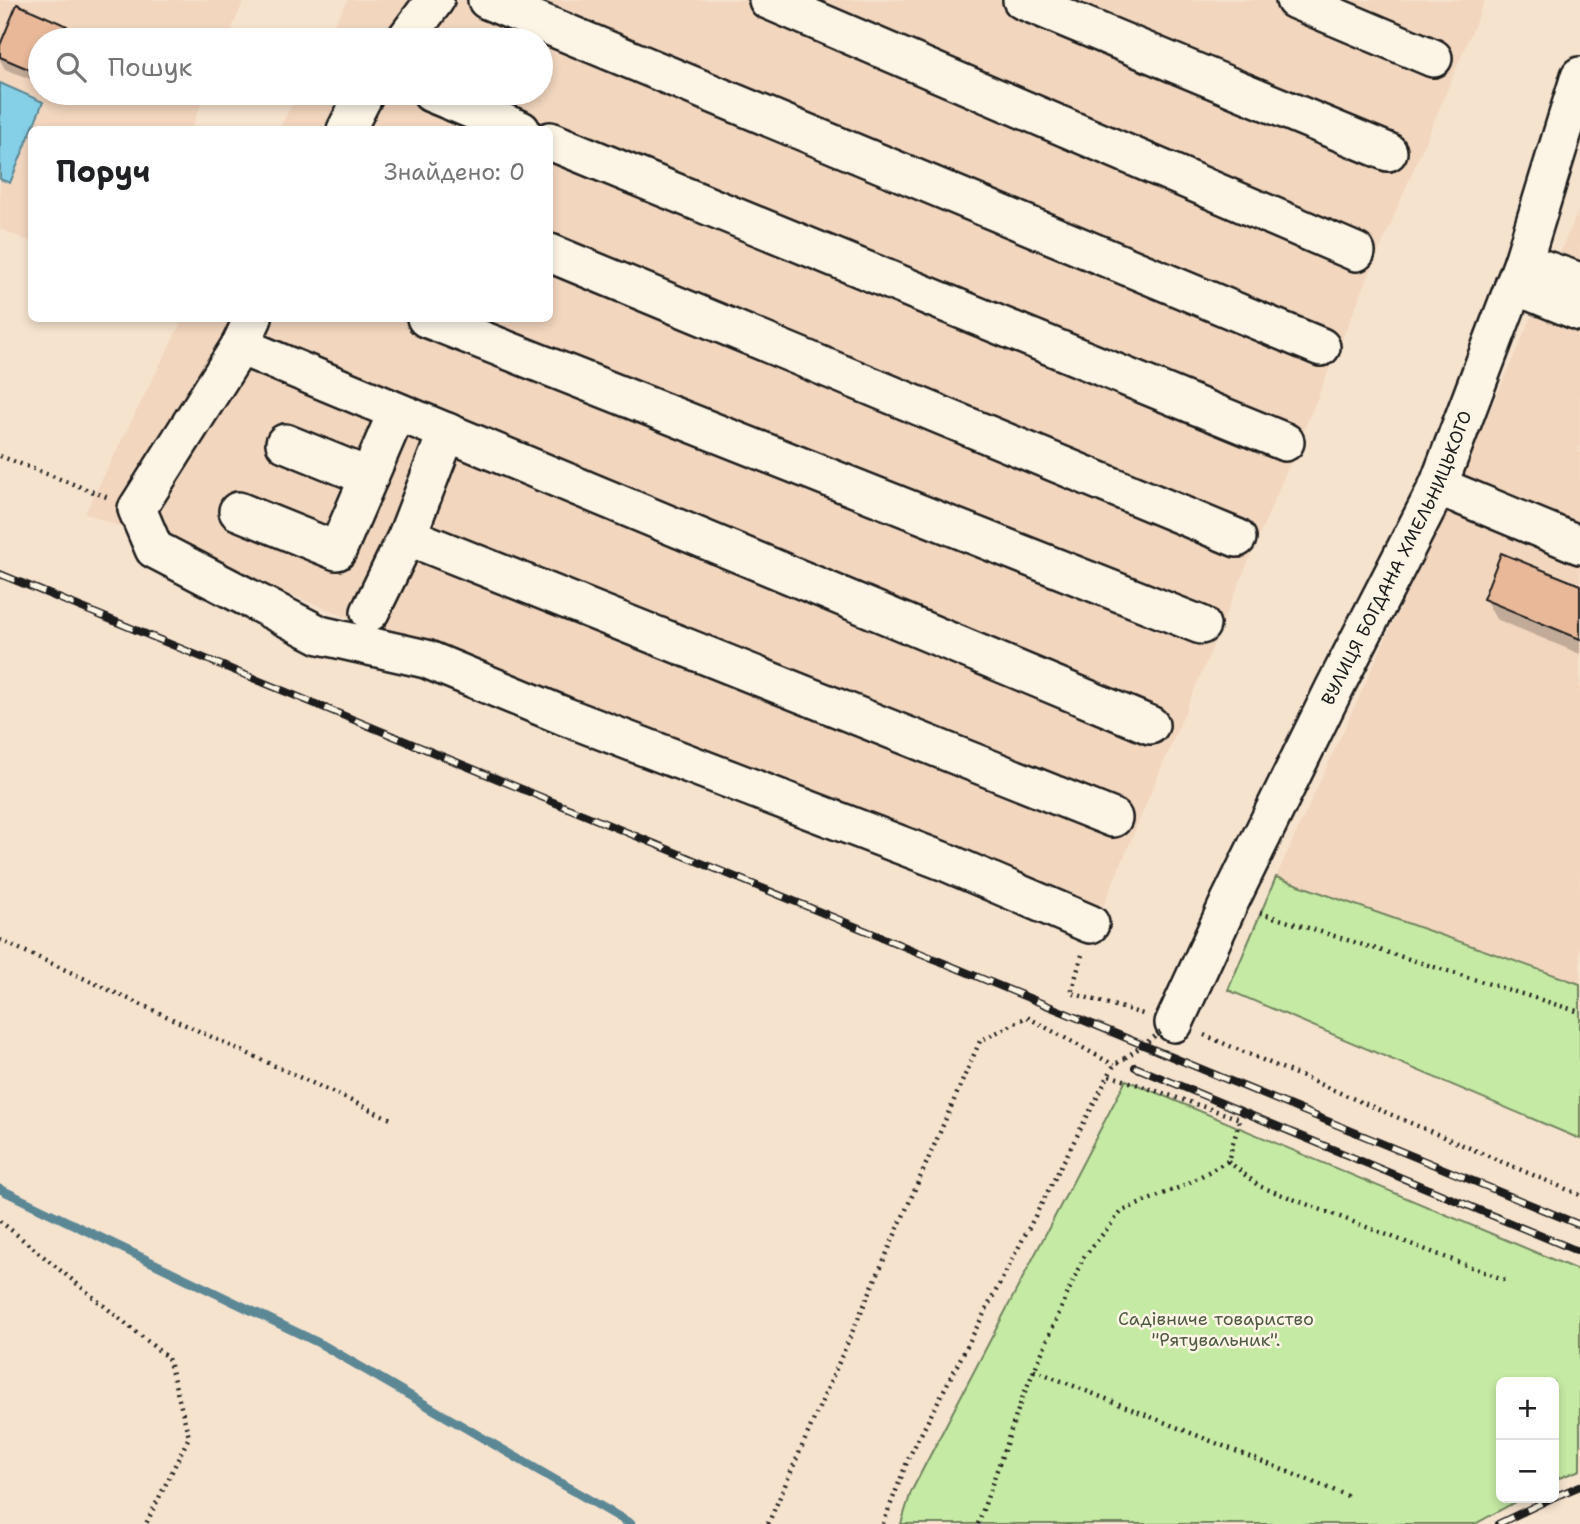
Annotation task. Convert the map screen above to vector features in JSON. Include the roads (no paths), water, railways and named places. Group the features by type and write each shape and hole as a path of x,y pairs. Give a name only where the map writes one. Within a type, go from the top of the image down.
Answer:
{"lane":[{"path":"414,28 435,0"},
{"path":"487,0 1321,347"},
{"path":"768,0 1356,252"},
{"path":"1022,0 1388,152"},
{"path":"1295,0 1433,58"},
{"name":"ВУЛИЦЯ БОГДАНА ХМЕЛЬНИЦЬКОГО","path":"1167,1027 1438,486 1518,273 1580,76"},
{"path":"348,126 359,105"},
{"path":"460,105 511,126"},
{"path":"553,142 1285,442"},
{"path":"553,254 1237,538"},
{"path":"1518,273 1580,282"},
{"path":"1518,273 1580,312"},
{"path":"436,322 1201,625"},
{"path":"1090,924 948,863 564,716 425,659 320,635 154,549 137,509 246,332 397,412 1150,725"},
{"path":"239,511 337,551 397,412"},
{"path":"370,612 407,537 447,432"},
{"path":"285,443 369,477"},
{"path":"1438,486 1580,545"},
{"path":"407,537 1113,818"}],"water":[{"path":"0,83 28,95 28,105 42,105 33,126 28,126 28,139 10,183 0,179"}],"waterway":[{"path":"0,1189 321,1344 631,1524"}],"railway":[{"path":"0,574 1580,1225"},
{"path":"1135,1067 1580,1252"},
{"path":"1559,1495 1580,1486"},
{"path":"1498,1524 1542,1503"}],"park label":[{"name":"Садівниче товариство \"Рятувальник\".","path":"1216,1329"}]}
